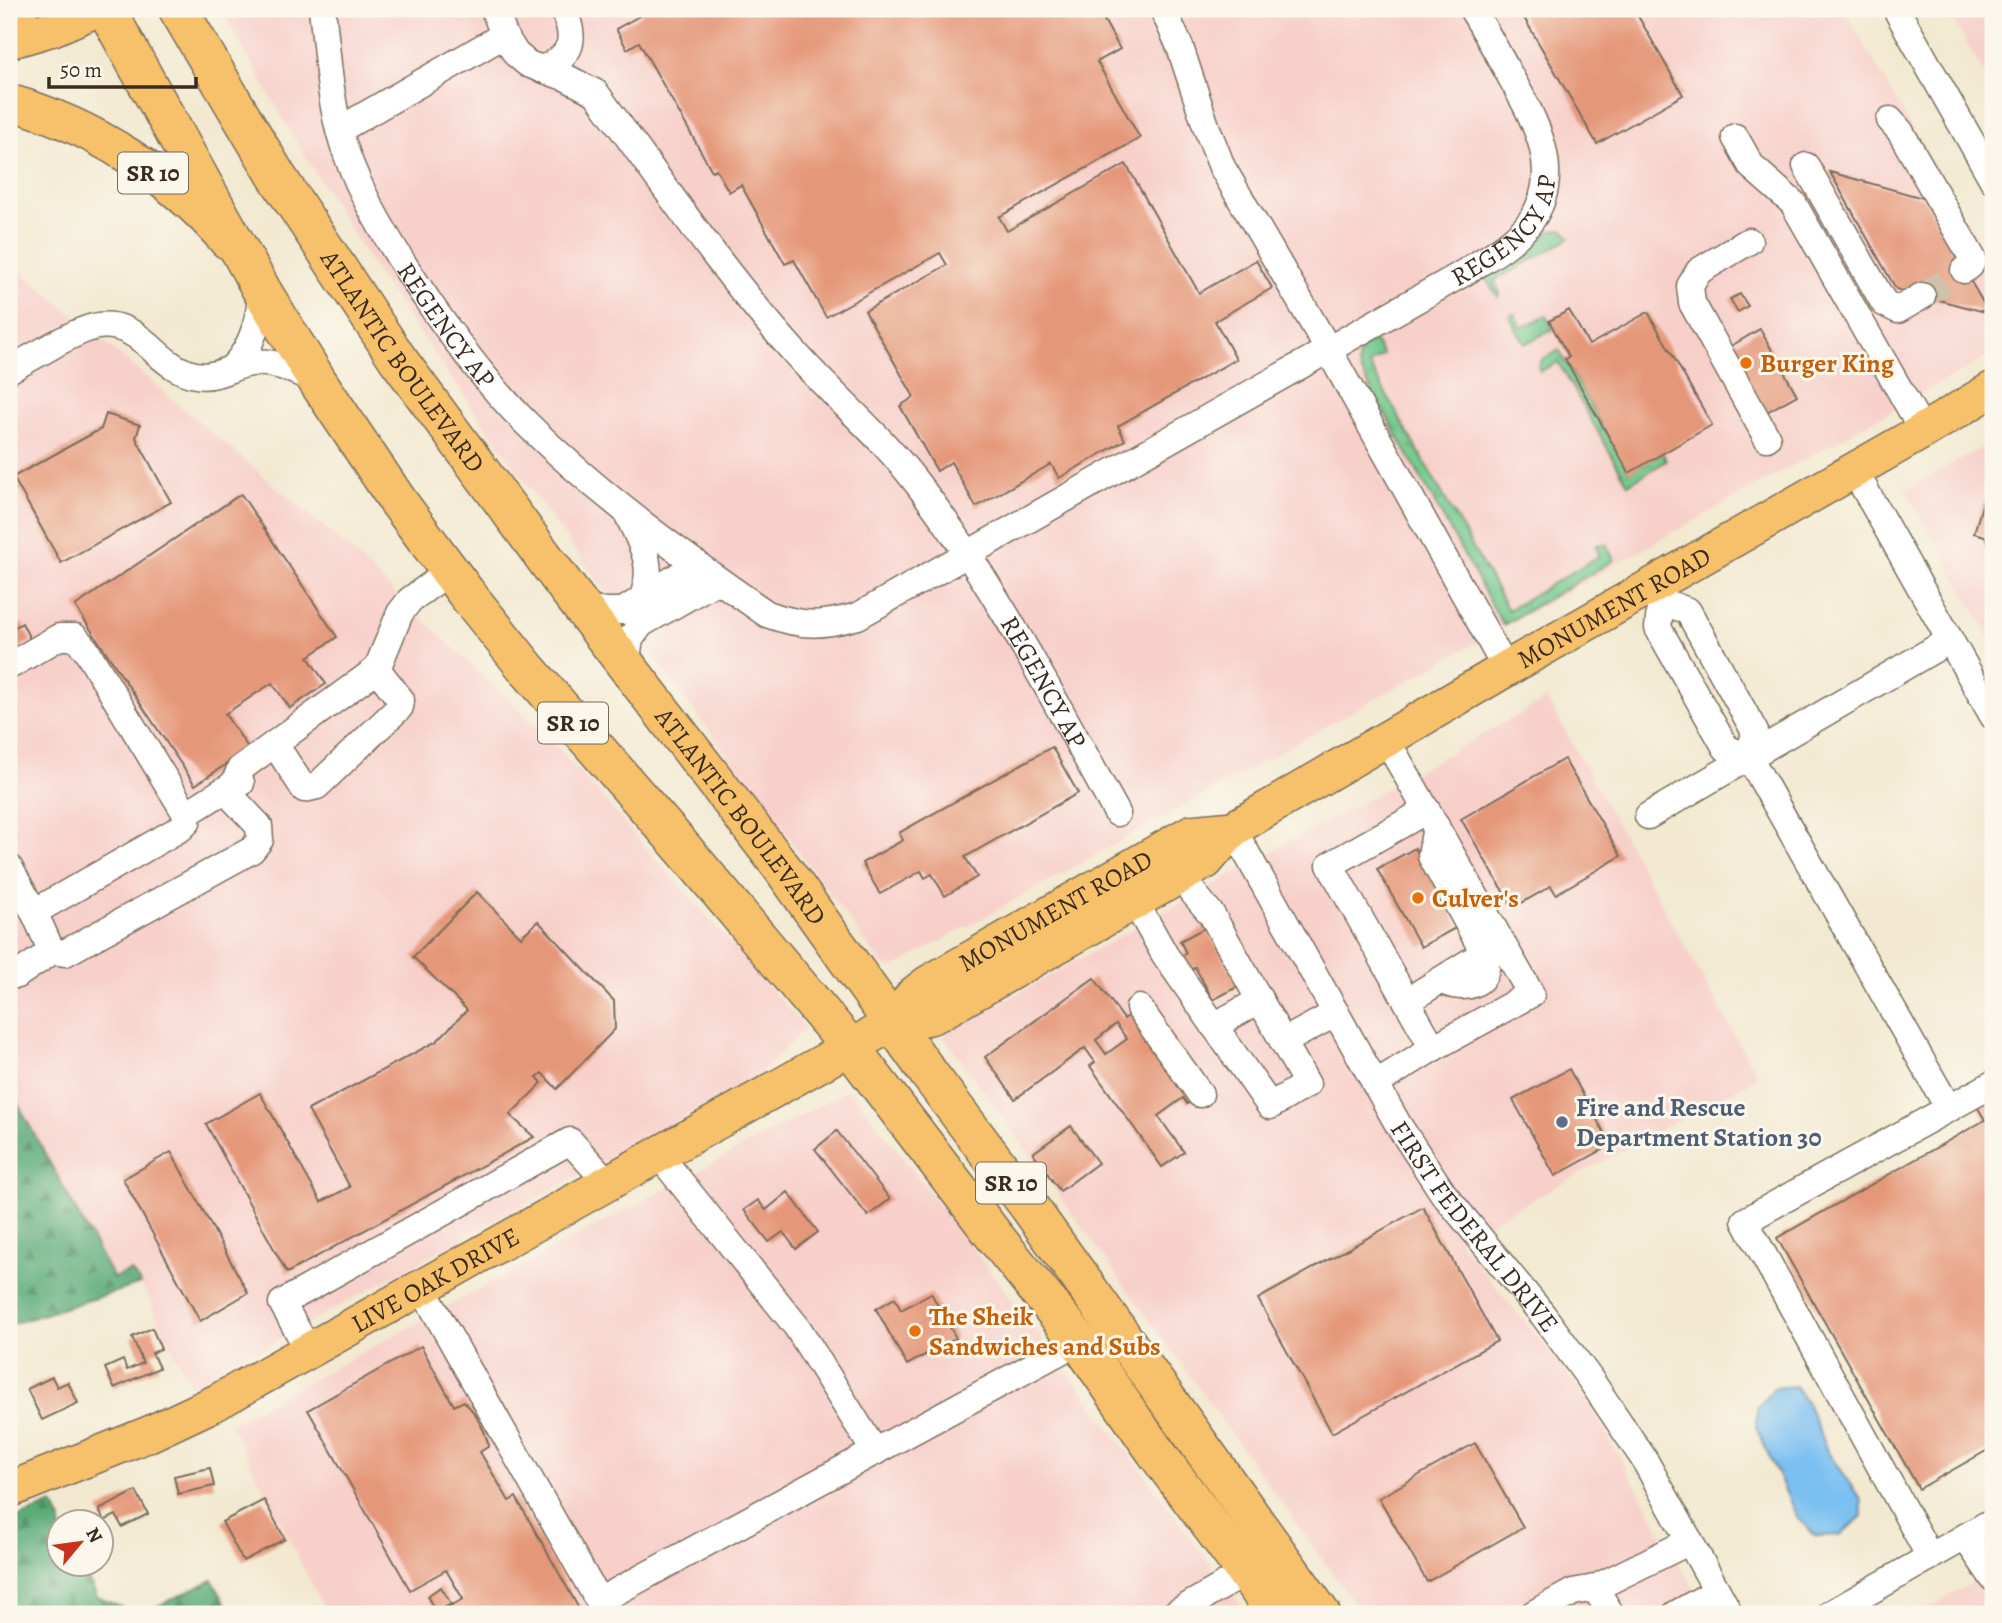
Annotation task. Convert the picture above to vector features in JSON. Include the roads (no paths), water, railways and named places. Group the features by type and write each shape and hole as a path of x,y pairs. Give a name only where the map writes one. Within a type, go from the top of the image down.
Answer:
{"highway":[{"path":"106,9 262,291"},
{"name":"ATLANTIC BOULEVARD","path":"178,9 276,175 350,289 452,434 584,611 783,869 1128,1344 1301,1606"},
{"path":"202,9 206,57"},
{"name":"SR 10","path":"262,291 318,382 397,500 450,571 527,669 693,860 850,1047 995,1237 1079,1341 1155,1451 1247,1572"},
{"path":"1247,1572 1273,1568 1301,1606"}],"main road":[{"path":"9,12 20,9"},
{"path":"9,41 53,28 97,9"},
{"name":"SR 10","path":"9,102 74,126 145,167 218,231 262,291"},
{"name":"MONUMENT ROAD","path":"850,1047 893,1023 930,1017 1135,902 1206,861 1233,830 1506,668 1656,593 1854,470 1993,388"},
{"name":"MONUMENT ROAD","path":"893,1023 914,994 928,984 1191,833 1233,830"},
{"name":"LIVE OAK DRIVE","path":"9,1490 180,1420 309,1351 850,1047"}],"street":[{"name":"REGENCY AP","path":"322,9 339,130 375,216 422,293 454,337 524,421 571,465 626,511 718,580 767,614 793,624 816,624 858,616 1487,259 1511,241 1530,222 1544,196 1545,159 1537,126 1472,9"},
{"name":"REGENCY AP","path":"494,9 504,35 516,54 528,64 567,78 596,93 746,295 798,356 868,425 905,467 986,579 1117,813"},
{"path":"542,69 558,62 566,54 570,44 571,30 563,9"},
{"path":"1163,9 1185,60 1222,166 1328,349 1506,668"},
{"path":"1896,9 1993,180"},
{"path":"339,130 504,35"},
{"path":"570,44 590,77 596,93"},
{"path":"1890,120 1900,131 1973,259 1970,266 1964,270"},
{"path":"1735,137 1752,167 1793,203 1923,431"},
{"path":"1806,166 1884,303 1898,310 1922,296"},
{"path":"1749,241 1699,271 1690,286 1692,303 1767,438"},
{"path":"232,369 246,350 253,334 262,291"},
{"path":"9,370 77,332 106,325 128,330 171,365 187,373 210,376 253,363 272,364 301,373 318,382"},
{"path":"1854,470 1993,716"},
{"path":"626,511 645,553 649,569 649,583 642,599"},
{"path":"584,611 623,611 697,564"},
{"path":"186,814 230,787 240,769 279,750 377,669 400,613 410,600 450,571"},
{"path":"626,664 630,639 641,624 718,580"},
{"path":"1656,593 1688,611 1755,732 1749,757 1949,1109"},
{"path":"9,666 59,637 75,637 86,650 186,814 187,822 181,828 34,912"},
{"path":"1648,816 1950,640"},
{"path":"279,750 304,789 317,786 400,707 401,700 377,669"},
{"path":"1375,1084 1531,993 1493,948 1432,818 1386,739"},
{"path":"48,950 65,953 252,850 260,840 259,826 230,787"},
{"path":"1432,818 1330,865 1433,1048"},
{"name":"FIRST FEDERAL DRIVE","path":"1233,830 1399,1126 1443,1193 1543,1315 1590,1379 1644,1459 1730,1614"},
{"path":"9,867 48,943 48,954 17,975 9,974"},
{"path":"1135,902 1165,955 1270,1107 1307,1084 1212,915 1179,876"},
{"path":"1407,1001 1493,948"},
{"path":"1214,1026 1260,1000"},
{"path":"1139,1008 1200,1094"},
{"path":"1283,1042 1336,1013"},
{"path":"1930,1557 1745,1221 1993,1084"},
{"path":"309,1351 282,1303 570,1141 608,1183"},
{"path":"659,1155 797,1327 875,1452"},
{"path":"422,1288 602,1608 875,1452 1079,1341"},
{"path":"1830,1614 1993,1521"},
{"path":"1965,1537 1993,1578"},
{"path":"1533,1614 1573,1592 1595,1588 1689,1541"},
{"path":"1174,1614 1247,1572"},
{"path":"1595,1588 1611,1614"},
{"path":"1676,1614 1717,1591"},
{"path":"1560,1614 1571,1614"}],"water":[{"path":"1795,1386 1808,1405 1827,1451 1861,1500 1862,1516 1840,1535 1816,1536 1798,1519 1756,1427 1757,1409 1774,1388"}],"tunnel":[{"path":"1922,296 1964,270"}],"place":[{"name":"Burger King","path":"1746,363"},
{"name":"Culver's","path":"1418,898"},
{"name":"Fire and Rescue Department Station 30","path":"1562,1122"},
{"name":"The Sheik Sandwiches and Subs","path":"915,1331"}]}
